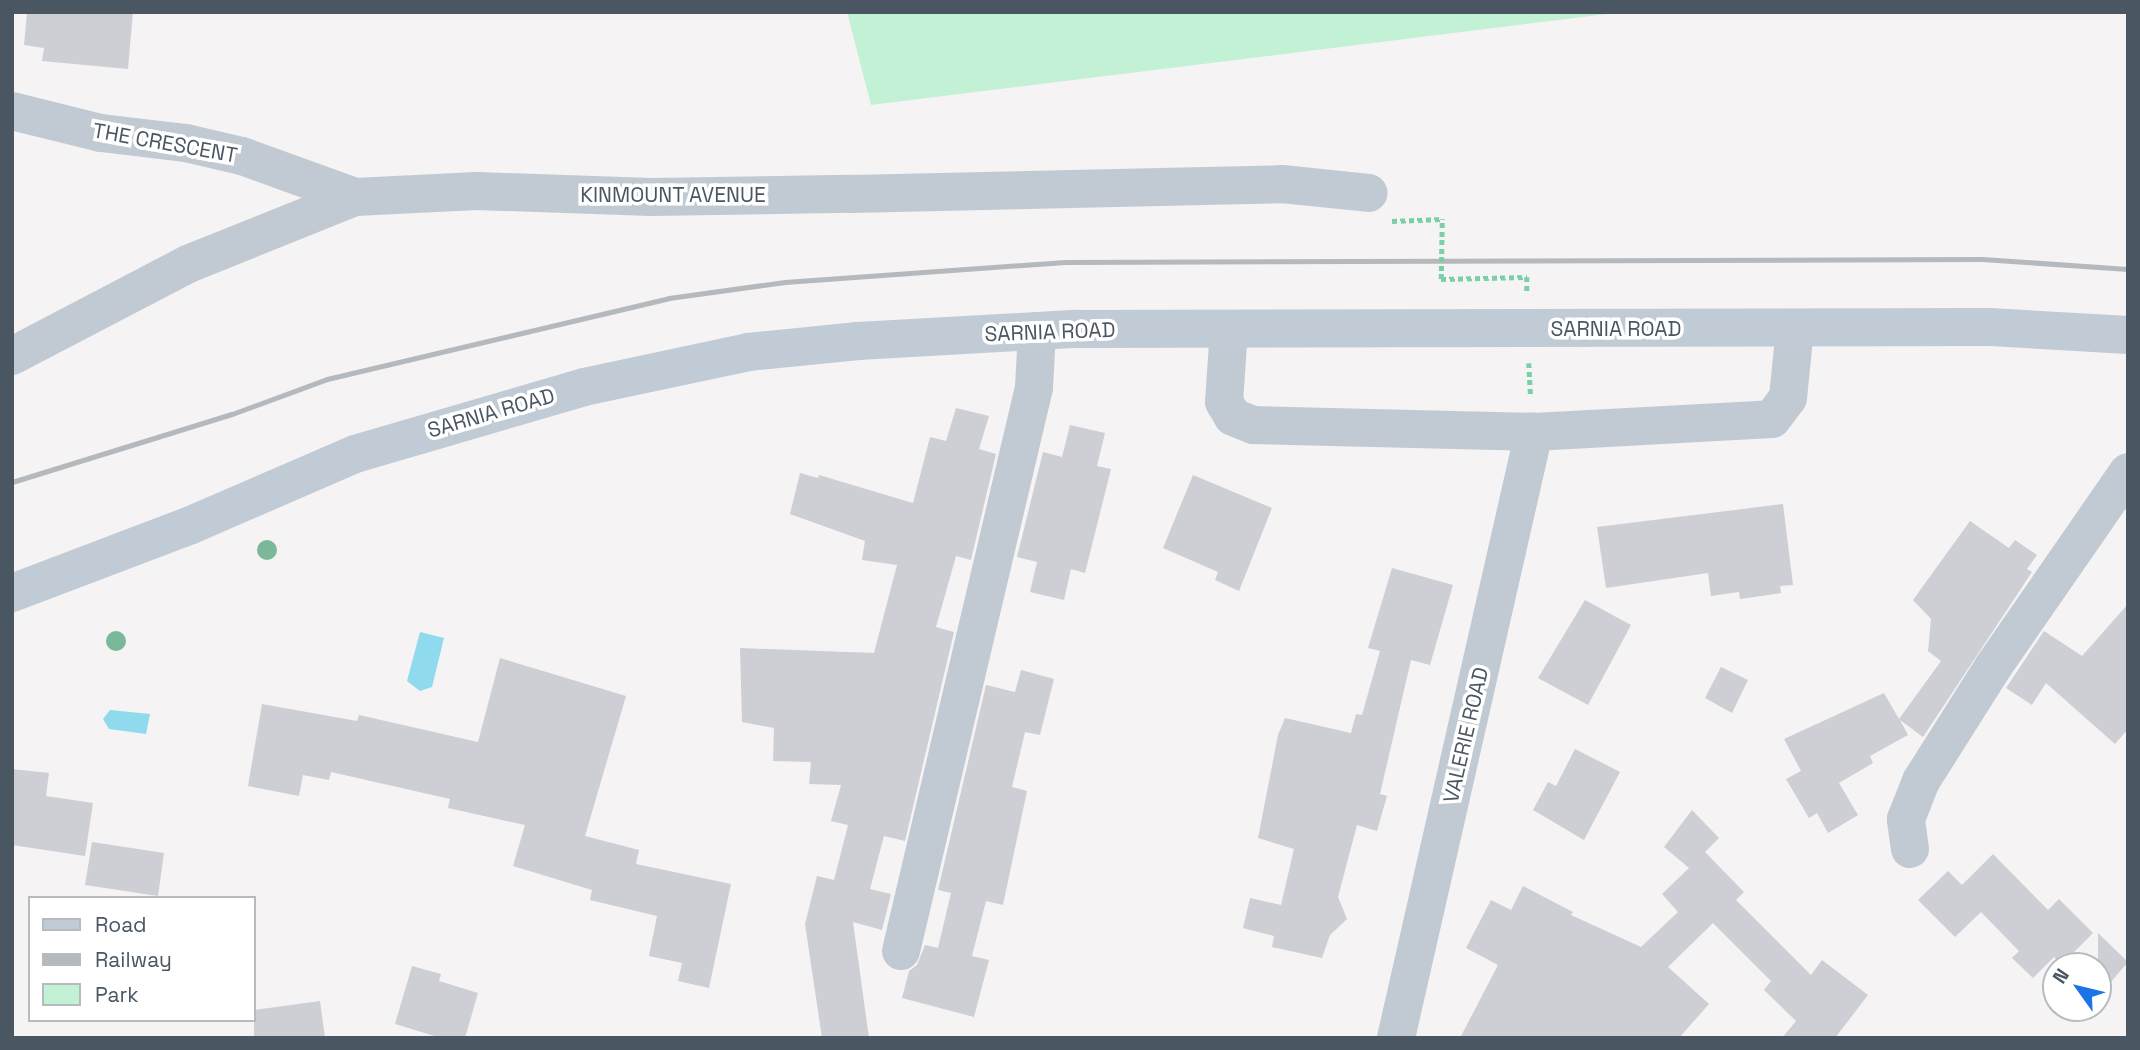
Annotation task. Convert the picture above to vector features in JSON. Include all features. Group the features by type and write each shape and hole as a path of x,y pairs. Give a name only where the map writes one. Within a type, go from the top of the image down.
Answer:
{"main road":[{"name":"SARNIA ROAD","path":"12,593 191,525 355,454 573,389 748,352 1037,331 1990,327 2128,335"}],"street":[{"name":"THE CRESCENT","path":"12,111 101,133 186,143 242,156 355,197"},
{"name":"KINMOUNT AVENUE","path":"12,356 188,264 355,197 477,191 651,197 1282,184 1376,207"},
{"path":"1229,329 1224,402 1233,417 1253,425 1534,432 1772,419 1788,398 1795,328"},
{"path":"901,951 1034,388 1037,331"},
{"name":"VALERIE ROAD","path":"1396,1038 1534,432"},
{"path":"1910,849 1906,819 1921,781 1993,667 2128,472"}],"path":[{"path":"1376,207 1442,219 1441,279 1527,277"}],"green space":[{"path":"847,12 1623,12 871,105"}],"water":[{"path":"420,632 444,638 432,687 420,691 407,681"},
{"path":"110,710 150,714 146,734 109,729 103,719"}],"building":[{"path":"27,12 133,12 128,69 42,61 44,48 24,45"},
{"path":"956,408 989,416 979,449 996,454 971,560 956,556 936,627 954,632 905,841 884,836 870,889 891,894 882,930 853,922 869,1038 822,1038 805,924 817,876 834,880 848,825 831,821 841,785 809,784 811,762 773,761 774,728 742,722 740,648 874,653 897,565 862,560 865,541 790,514 800,473 818,478 819,475 913,503 930,437 946,441"},
{"path":"1070,425 1105,433 1097,466 1111,469 1085,573 1071,569 1064,600 1030,592 1037,562 1017,557 1043,452 1062,457"},
{"path":"1193,475 1272,508 1239,591 1215,580 1218,572 1163,548"},
{"path":"1783,504 1793,585 1780,586 1781,593 1740,599 1739,592 1711,596 1708,573 1606,588 1597,527"},
{"path":"1970,521 2009,548 2015,540 2037,555 2027,569 2032,572 1923,737 1900,720 1908,735 1870,756 1873,763 1839,783 1858,815 1828,833 1817,813 1809,818 1786,779 1801,771 1784,739 1884,693 1899,719 1941,661 1928,651 1931,619 1913,600"},
{"path":"1392,568 1453,585 1430,665 1411,660 1380,794 1387,796 1377,831 1357,825 1338,897 1347,919 1330,935 1322,958 1272,947 1274,936 1243,928 1250,898 1281,905 1294,849 1258,838 1278,735 1285,718 1351,733 1356,714 1362,715 1380,651 1368,648"},
{"path":"1585,600 1631,625 1588,705 1538,678"},
{"path":"2128,604 2128,729 2115,744 2046,683 2032,705 2006,688 2044,631 2082,656"},
{"path":"500,658 626,696 585,836 639,850 636,864 731,884 709,988 678,981 682,963 649,956 657,916 590,900 592,890 513,866 525,825 448,808 450,799 331,772 329,780 303,775 299,796 248,786 262,704 357,721 359,715 478,742"},
{"path":"1721,667 1748,680 1732,713 1705,698"},
{"path":"1021,670 1054,679 1040,735 1025,732 1012,787 1027,791 1003,905 986,901 972,956 989,960 974,1017 902,998 909,971 917,965 925,945 938,948 951,893 938,890 986,685 1015,692"},
{"path":"1575,749 1620,772 1584,840 1533,810 1548,782 1556,786"},
{"path":"12,769 49,773 46,796 93,803 85,856 12,845"},
{"path":"1692,810 1719,838 1705,852 1744,892 1736,900 1811,975 1822,960 1868,995 1835,1038 1782,1038 1796,1021 1764,990 1771,981 1713,923 1668,967 1709,1004 1679,1038 1460,1038 1498,965 1466,948 1491,900 1511,910 1523,886 1573,912 1571,915 1641,947 1678,912 1662,894 1689,868 1664,847"},
{"path":"92,842 164,853 158,896 85,885"},
{"path":"1993,854 2048,910 2059,899 2093,933 2074,952 2042,952 2042,969 2033,978 2012,958 2019,951 1981,912 1955,937 1918,900 1948,871 1962,885"},
{"path":"2098,933 2128,962 2112,981 2112,952 2098,952"},
{"path":"412,966 441,974 439,981 478,993 465,1038 441,1038 395,1024"},
{"path":"320,1001 325,1038 254,1038 256,1010"}],"railway":[{"path":"12,482 232,414 327,379 669,298 785,282 1065,262 1982,259 2128,269"}]}
